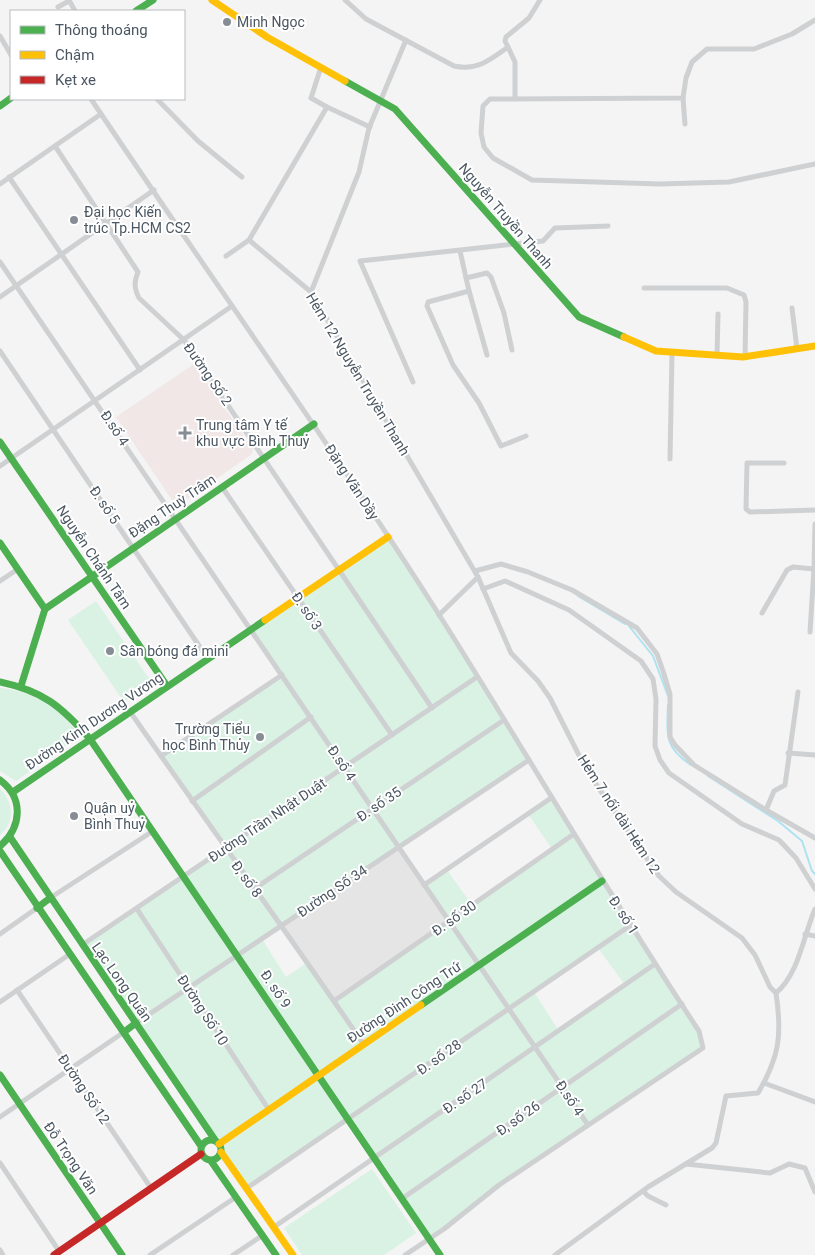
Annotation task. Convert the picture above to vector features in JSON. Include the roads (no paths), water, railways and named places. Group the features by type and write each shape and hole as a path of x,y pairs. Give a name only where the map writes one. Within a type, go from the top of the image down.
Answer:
{"main road":[{"path":"138,10 153,0"},
{"name":"Nguyễn Truyền Thanh","path":"212,0 215,4 267,37 395,109 579,317 656,351 744,357 815,346"},
{"name":"Đặng Thuỳ Trâm","path":"45,609 314,424"},
{"name":"Nguyễn Chánh Tâm","path":"0,442 167,686"},
{"name":"Đường Kinh Dương Vương","path":"13,792 131,713 250,628 388,537"},
{"path":"0,543 45,609 21,686"},
{"name":"Đ. số 9","path":"0,682 21,686 60,705 90,739 440,1255"},
{"path":"0,780 13,792 18,803 19,815 16,827 10,838 0,846"},
{"name":"Lạc Long Quân","path":"10,838 217,1142"},
{"name":"Lạc Long Quân","path":"0,851 37,908 201,1146"},
{"name":"Đường Đinh Công Trứ","path":"217,1142 269,1110 602,881"},
{"path":"37,908 50,898"},
{"path":"70,954 82,946"},
{"path":"124,1032 136,1023"},
{"name":"Đỗ Trọng Văn","path":"0,1075 122,1255"},
{"path":"201,1154 201,1146 208,1140 217,1142 221,1152 293,1255"},
{"path":"211,1161 217,1158 221,1152"},
{"path":"56,1253 201,1154"},
{"path":"201,1154 211,1161 276,1255"},
{"path":"236,1197 247,1188"},
{"path":"263,1235 274,1227"}],"street":[{"path":"58,7 69,0"},
{"path":"345,0 366,19 454,66 469,69 492,59 508,47"},
{"path":"515,98 516,62 505,42 506,37 529,18 540,0"},
{"path":"685,124 683,98 686,78 692,62 707,50 754,49 792,34 815,20"},
{"path":"0,36 10,53"},
{"path":"311,292 359,172 370,127 406,40"},
{"path":"322,67 311,98 370,127"},
{"path":"683,98 494,99 484,103 481,119 482,142 493,158 532,180 660,184 729,182 815,164"},
{"name":"Đặng Văn Dầy","path":"92,100 314,424 439,615 551,798"},
{"path":"158,100 198,141 242,177"},
{"path":"226,256 249,240 328,107"},
{"path":"0,184 101,114"},
{"name":"Đường Số 2","path":"55,146 138,272 134,281 134,289 139,298 184,340 266,457 432,708"},
{"path":"9,178 140,370"},
{"path":"0,297 154,190"},
{"path":"413,382 360,261 543,241 555,228 608,226"},
{"name":"Hẻm 12 Nguyễn Truyền Thanh","path":"249,240 311,292 478,577"},
{"path":"460,251 487,355"},
{"name":"Đ.số 4","path":"0,262 96,400 588,1125"},
{"path":"466,278 487,273 491,277 504,313 512,350"},
{"path":"644,288 727,288 744,295 746,302 744,357"},
{"path":"469,291 428,302 427,306 454,365 479,403 500,446 526,436"},
{"path":"0,466 232,306"},
{"path":"792,308 797,349"},
{"path":"717,356 718,314"},
{"name":"Đ. số 5","path":"0,351 208,658"},
{"path":"670,459 672,352"},
{"path":"784,463 748,463 746,509 750,512 815,510"},
{"name":"Đ. số 3","path":"222,487 392,735"},
{"path":"810,632 815,524"},
{"path":"475,571 501,564 528,572 572,590 637,628 657,654 670,694 670,737 684,757 766,810 815,838"},
{"path":"762,613 786,570 793,567 814,569"},
{"path":"0,581 18,569"},
{"path":"439,615 478,577"},
{"name":"Hẻm 7 nối dài Hẻm 12","path":"478,577 511,653 538,681 550,698 587,770 659,876 676,892 742,938 755,955 770,986 776,993"},
{"path":"483,589 506,581 585,620 641,661 653,680 656,699 655,746 660,760 669,773 742,824 779,840 796,858 815,889"},
{"path":"161,756 282,675"},
{"name":"Đường Trần Nhật Duật","path":"82,946 477,677"},
{"path":"766,810 774,791 785,784 798,692"},
{"name":"Đ, số 8","path":"131,713 364,1044"},
{"path":"192,801 311,717"},
{"name":"Đ. số 35","path":"254,889 504,720"},
{"path":"788,753 815,755"},
{"name":"Đường Số 34","path":"136,1023 529,760"},
{"path":"424,885 551,798"},
{"name":"Đ. số 1","path":"551,798 699,1031 703,1048 658,1078"},
{"path":"50,898 153,831"},
{"name":"Đ. số 30","path":"334,1001 574,834"},
{"path":"0,934 37,908"},
{"path":"555,1255 643,1191 716,1143 726,1096 758,1093 777,1054 781,1034 776,993 783,987 794,965 815,908"},
{"name":"Đường Số 10","path":"137,909 269,1110"},
{"name":"Đ. số 28","path":"247,1188 631,925"},
{"path":"805,934 815,936"},
{"path":"0,1002 70,954"},
{"name":"Đ. số 27","path":"274,1227 536,1048 655,964"},
{"name":"Đường Số 12","path":"17,990 151,1188"},
{"name":"Đ, số 26","path":"403,1198 682,1004"},
{"path":"0,1117 124,1032"},
{"path":"405,1255 444,1229 499,1185 658,1078"},
{"path":"499,1185 658,1078"},
{"path":"764,1083 815,1102"},
{"path":"0,1163 56,1253"},
{"path":"686,1164 770,1173 790,1164 805,1168 815,1192"},
{"path":"643,1191 648,1196 666,1205"},
{"path":"150,1255 236,1197"},
{"path":"233,1255 263,1235"},
{"path":"0,1250 3,1255"}],"waterway":[{"path":"578,596 625,624"},
{"path":"629,626 653,656 668,696"},
{"path":"668,705 667,724 669,740 676,752 691,765"},
{"path":"708,776 778,821 802,841 812,871 815,874"}],"place":[{"name":"Minh Ngọc","path":"227,22"},
{"name":"Đại học Kiến trúc Tp.HCM CS2","path":"74,220"},
{"name":"Trung tâm Y tế khu vực Bình Thuỷ","path":"185,433"},
{"name":"Sân bóng đá mini","path":"110,651"},
{"name":"Trường Tiểu học Bình Thủy","path":"260,737"},
{"name":"Quận uỷ Bình Thuỷ","path":"74,816"}]}
